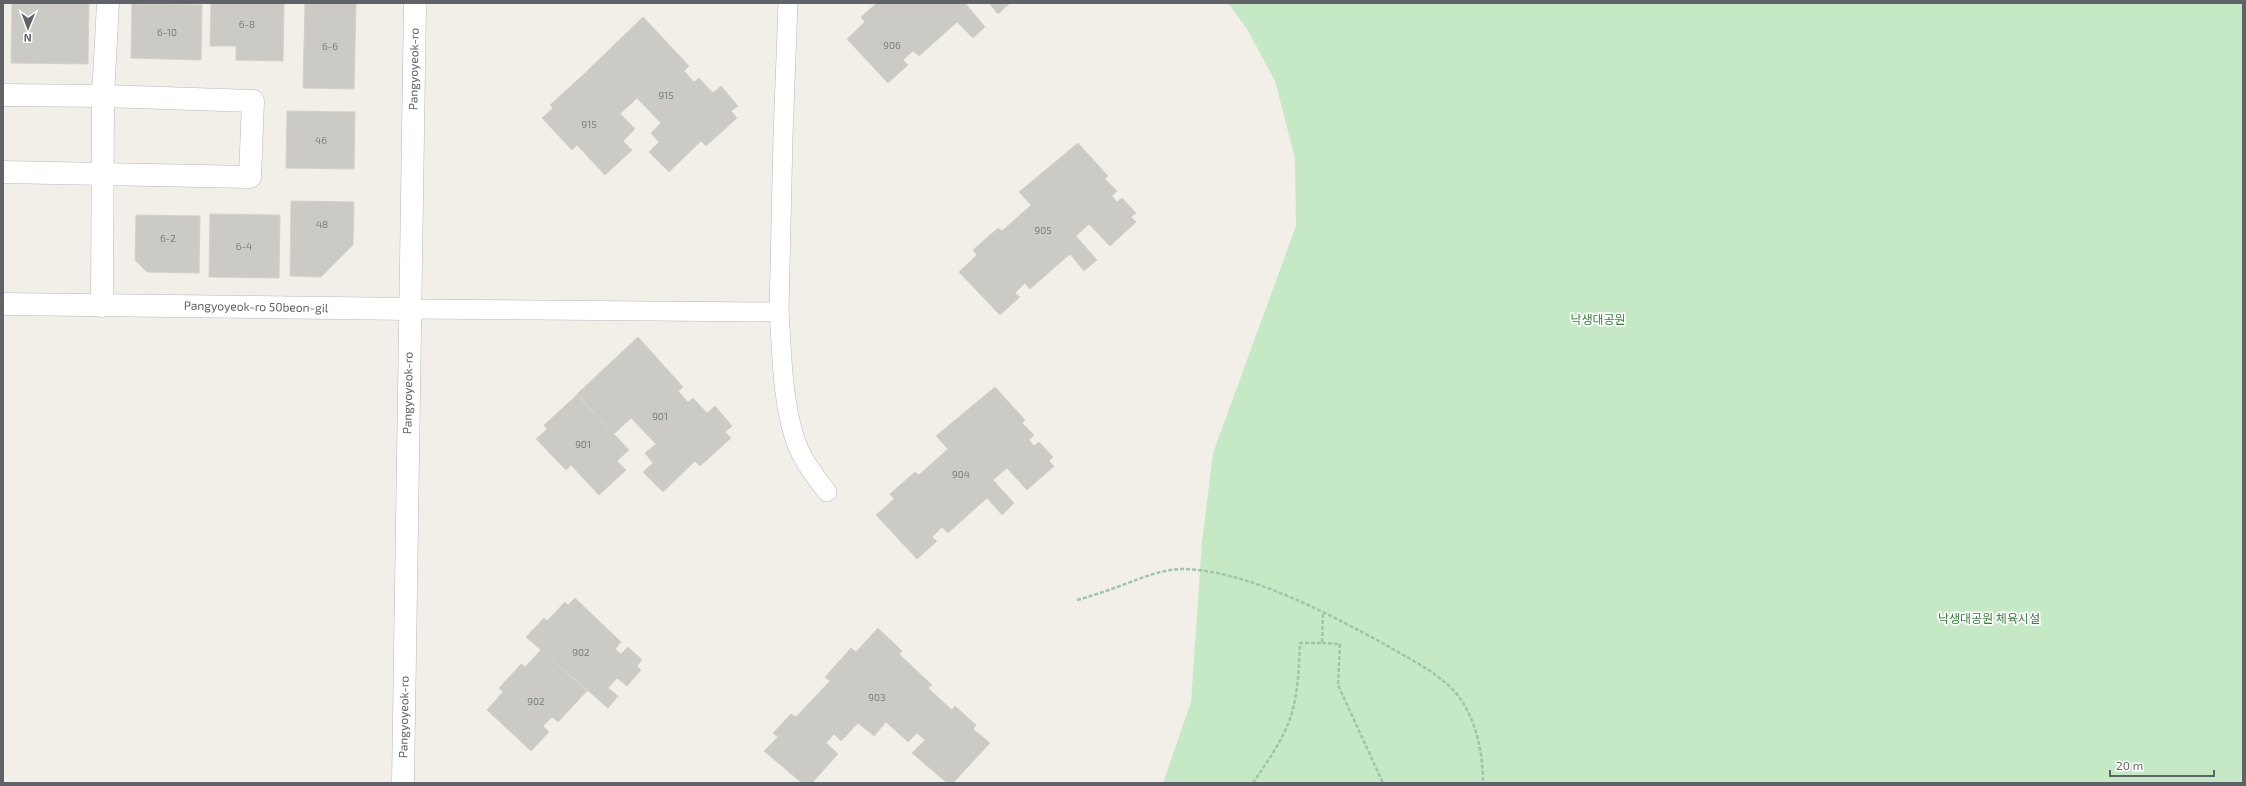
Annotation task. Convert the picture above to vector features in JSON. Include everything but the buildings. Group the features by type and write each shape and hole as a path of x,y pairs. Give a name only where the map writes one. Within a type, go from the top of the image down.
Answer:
{"street":[{"path":"102,306 103,96 108,3"},
{"name":"Pangyoyeok-ro","path":"403,783 415,3"},
{"path":"3,95 103,96 253,101 250,177 3,172"},
{"name":"Pangyoyeok-ro 50beon-gil","path":"3,304 410,309"}],"lane":[{"path":"788,3 782,137 780,312 783,376 794,437 811,470 827,492"},
{"path":"410,309 780,312"}],"path":[{"path":"1077,600 1162,570 1185,569 1226,576 1263,587 1323,612 1415,661 1448,684 1467,709 1480,744 1483,783"},
{"path":"1322,642 1323,612"},
{"path":"1253,783 1277,746 1290,717 1298,681 1300,643 1322,642 1340,644 1338,685 1383,783"}],"green space":[{"name":"낙생대공원","path":"1228,3 2243,3 2243,783 1163,783 1191,702 1202,542 1213,453 1296,226 1295,158 1275,81 1247,29"}],"park label":[{"name":"낙생대공원 체육시설","path":"1989,619"}]}
